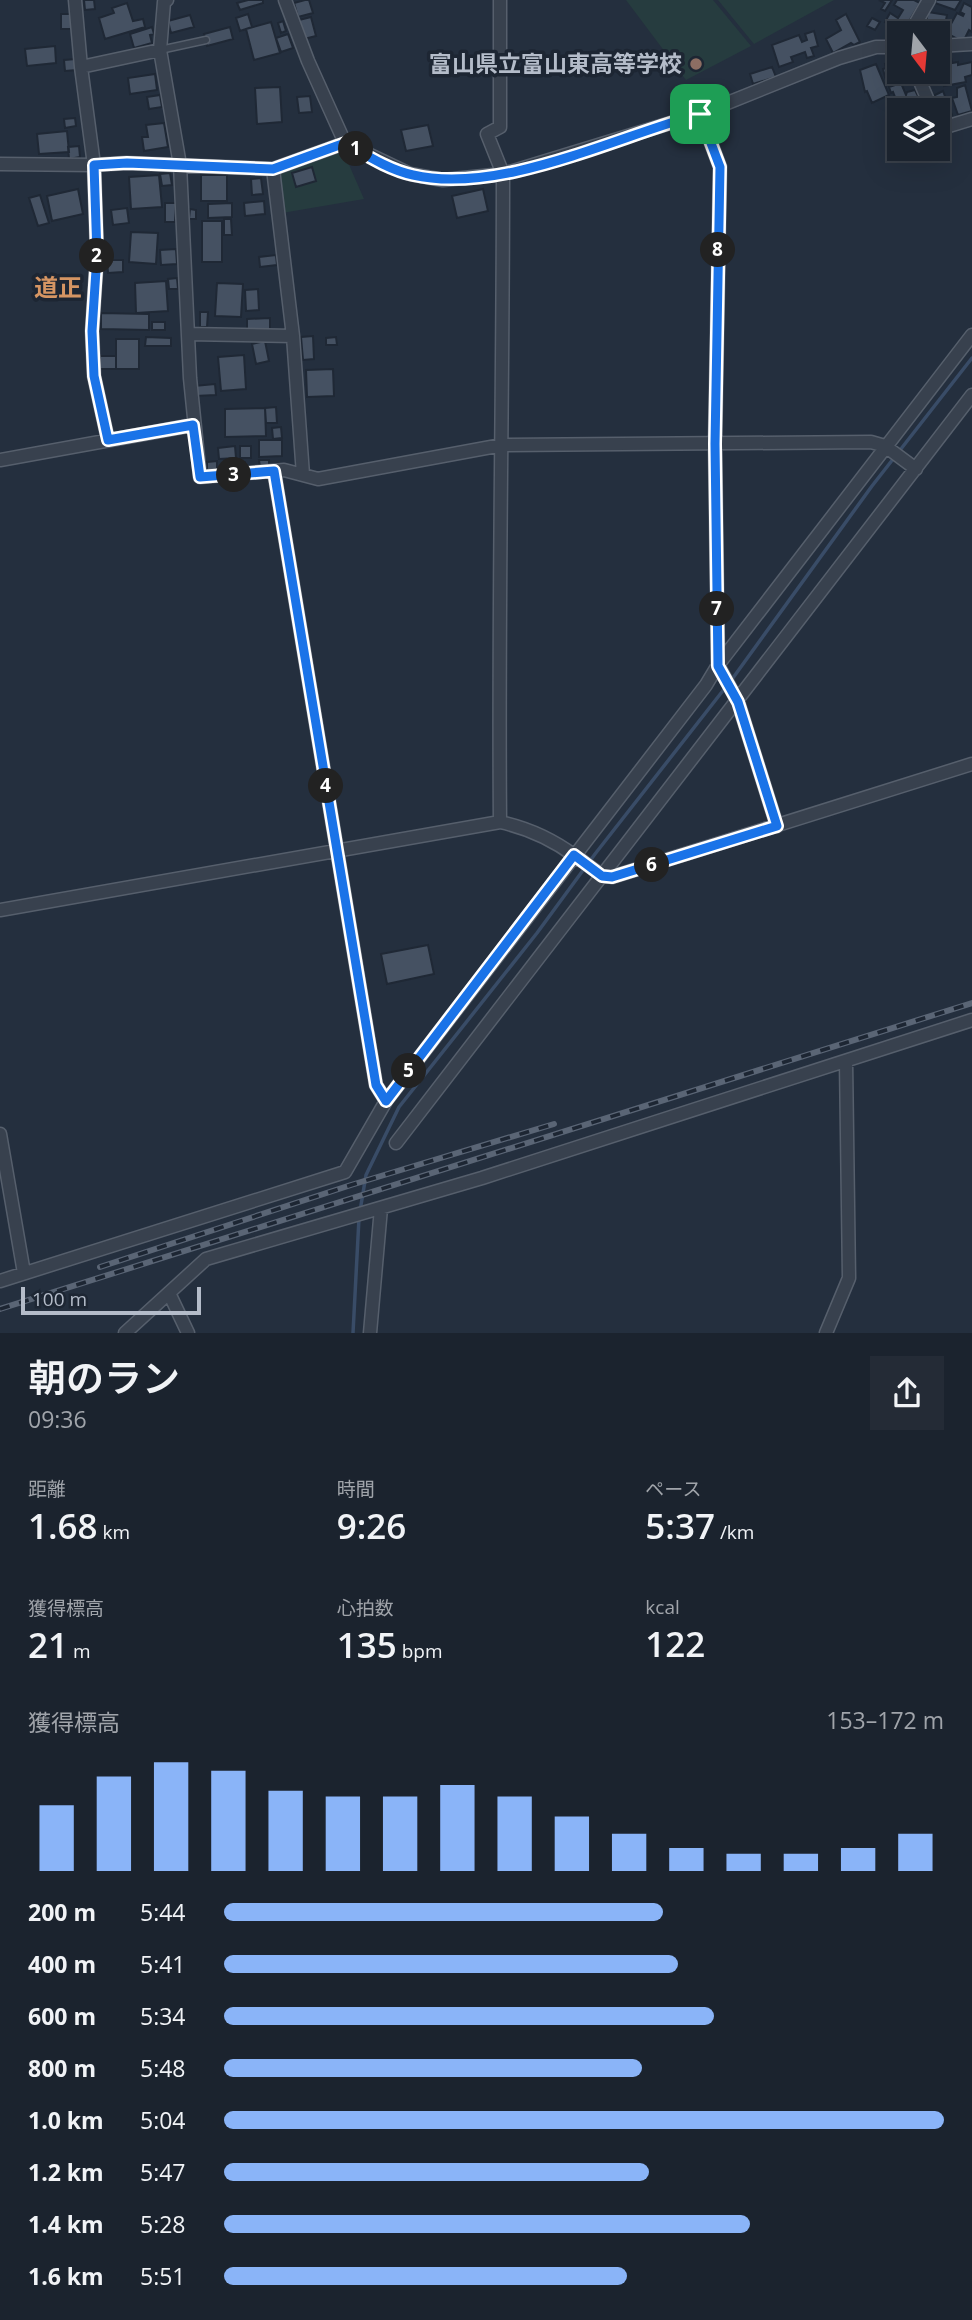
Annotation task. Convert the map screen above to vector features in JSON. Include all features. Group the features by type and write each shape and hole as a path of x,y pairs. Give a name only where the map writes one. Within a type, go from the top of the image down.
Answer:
{"street":[{"path":"75,0 94,165 97,255 92,331 94,376 108,440"},
{"path":"167,0 164,2 161,20 160,50 180,165 193,425 200,477 284,470 318,479 502,445 871,442 885,446 916,469"},
{"path":"285,0 320,91 345,143 410,174 443,180 503,174 700,114 839,58 876,47 887,47"},
{"path":"500,0 500,127 487,134 503,174 498,632 500,822"},
{"path":"917,21 929,0"},
{"path":"950,45 972,44"},
{"path":"81,68 160,50"},
{"path":"700,114 720,167 715,444 718,666 738,702 777,826"},
{"path":"950,125 972,118"},
{"path":"0,164 127,163 273,169 345,143"},
{"path":"273,169 293,336 303,475"},
{"path":"188,334 293,336"},
{"path":"0,1281 345,1172 386,1101 972,335"},
{"path":"396,1143 972,395"},
{"path":"0,460 193,425"},
{"path":"274,471 376,1085 386,1101"},
{"path":"0,910 500,822 527,828 574,855 602,876 612,877 972,764"},
{"path":"125,1333 206,1259 495,1174 972,1020"},
{"path":"826,1333 849,1278 846,1061"},
{"path":"0,1134 24,1273"},
{"path":"370,1333 381,1208"},
{"path":"169,1293 188,1333"}],"lane":[{"path":"160,50 205,40"}],"green space":[{"path":"626,0 713,0 751,46 686,80"},
{"path":"718,0 834,0 754,44"},
{"path":"343,151 364,199 282,213 278,173"}],"building":[{"path":"84,0 94,0 95,9 85,10"},
{"path":"263,0 263,3 240,10 237,3"},
{"path":"309,0 313,13 298,17 294,3"},
{"path":"879,0 892,0 885,11 881,9 885,3"},
{"path":"897,0 914,0 920,3 909,21 887,23 885,22 890,13 898,18 903,10 894,5"},
{"path":"936,0 961,0 955,10 935,3"},
{"path":"127,3 133,21 143,19 145,27 105,39 99,18 114,13 112,8"},
{"path":"964,3 972,7 972,32 969,30 963,42 950,35 950,26 957,13 963,16 964,14 960,12"},
{"path":"928,12 947,15 946,21 926,21"},
{"path":"61,14 73,14 73,29 61,29"},
{"path":"248,14 252,27 240,31 236,18"},
{"path":"846,14 860,42 854,45 851,43 833,53 826,39 841,30 836,20"},
{"path":"190,15 194,27 171,33 168,21"},
{"path":"311,17 316,36 304,39 299,20"},
{"path":"872,18 880,22 875,30 867,26"},
{"path":"283,21 286,31 281,33 278,23"},
{"path":"271,22 280,53 254,60 246,29"},
{"path":"152,27 152,43 134,48 130,34"},
{"path":"230,27 233,39 207,46 204,34"},
{"path":"814,31 818,46 811,48 814,56 807,58 805,52 791,57 793,62 779,67 772,45 799,35 802,42 807,40 805,34"},
{"path":"288,34 293,48 281,52 276,38"},
{"path":"55,46 56,63 27,66 25,49"},
{"path":"950,58 952,63 958,62 958,65 972,62 972,75 965,77 966,82 944,86 950,84"},
{"path":"76,59 77,70 65,71 64,60"},
{"path":"887,63 886,81 883,69 886,68"},
{"path":"876,64 889,95 872,103 867,91 865,92 860,70"},
{"path":"772,67 776,77 753,84 750,74"},
{"path":"155,74 157,90 130,94 128,78"},
{"path":"901,84 906,95 907,92 915,90 919,98 895,98 889,87"},
{"path":"965,85 972,111 958,115 952,98 957,97 957,88"},
{"path":"280,87 282,122 257,124 255,88"},
{"path":"943,91 946,98 931,98"},
{"path":"160,95 162,107 149,109 147,97"},
{"path":"310,96 312,112 299,113 297,97"},
{"path":"75,118 76,126 65,128 64,119"},
{"path":"164,123 168,147 144,151 142,137 148,137 146,125"},
{"path":"428,125 433,146 406,151 401,130"},
{"path":"67,131 69,152 39,154 37,134"},
{"path":"79,146 80,157 69,159 68,147"},
{"path":"312,167 316,181 296,187 292,173"},
{"path":"170,173 172,185 162,186 160,174"},
{"path":"159,175 162,207 131,209 129,177"},
{"path":"201,175 227,175 227,201 201,201"},
{"path":"261,178 263,194 252,195 251,179"},
{"path":"78,189 83,214 52,221 47,196"},
{"path":"483,189 488,211 457,218 452,196"},
{"path":"40,195 49,223 38,226 29,198"},
{"path":"264,201 265,214 245,216 244,203"},
{"path":"165,203 176,203 175,222 165,222"},
{"path":"232,203 232,217 208,218 208,204"},
{"path":"127,208 129,223 113,225 111,210"},
{"path":"190,209 196,210 196,219 189,219"},
{"path":"224,219 231,219 232,235 224,235"},
{"path":"202,221 222,221 222,262 202,262"},
{"path":"131,232 158,233 156,264 129,262"},
{"path":"176,249 177,264 161,265 160,250"},
{"path":"276,255 277,265 260,267 259,257"},
{"path":"107,260 123,260 123,272 108,273"},
{"path":"177,278 178,289 169,289 168,279"},
{"path":"166,281 168,311 136,313 135,283"},
{"path":"217,283 243,284 241,317 215,316"},
{"path":"258,289 259,310 246,311 245,290"},
{"path":"200,312 208,312 207,327 200,327"},
{"path":"101,313 149,314 149,330 101,329"},
{"path":"270,318 270,329 247,330 247,319"},
{"path":"152,322 165,322 165,330 152,330"},
{"path":"313,336 314,359 303,360 301,337"},
{"path":"146,337 171,338 171,346 145,346"},
{"path":"336,337 337,345 326,345 326,338"},
{"path":"116,339 139,339 139,369 116,369"},
{"path":"265,341 269,361 256,364 252,344"},
{"path":"244,355 246,389 221,391 218,357"},
{"path":"100,356 116,356 116,369 100,369"},
{"path":"333,369 334,396 307,397 306,370"},
{"path":"215,384 216,395 195,396 194,386"},
{"path":"276,407 277,423 266,423 265,408"},
{"path":"265,408 266,436 225,437 225,409"},
{"path":"281,427 282,438 273,439 272,428"},
{"path":"259,440 282,440 282,456 259,457"},
{"path":"235,446 236,458 219,459 218,448"},
{"path":"240,446 251,446 251,458 240,458"},
{"path":"259,460 269,460 269,467 260,468"},
{"path":"217,461 217,471 207,471 207,462"},
{"path":"235,462 245,462 245,469 235,469"},
{"path":"428,945 434,974 387,984 381,954"}],"waterway":[{"path":"730,682 872,486 972,358"},
{"path":"360,1211 366,1175 399,1107 725,688"},
{"path":"353,1333 359,1218"}],"railway":[{"path":"0,1309 972,1003"},
{"path":"100,1267 351,1185 554,1124"}],"place":[{"name":"富山県立富山東高等学校","path":"696,64"}],"district":[{"name":"道正","path":"58,288"}],"route":[{"path":"700,114 720,167 715,444 718,666 738,702 777,826 612,877 602,876 574,855 386,1101 376,1085 274,471 200,477 193,425 108,440 94,376 92,331 97,255 94,165 127,163 273,169 345,143 410,174 443,180 503,174 700,114"}]}
